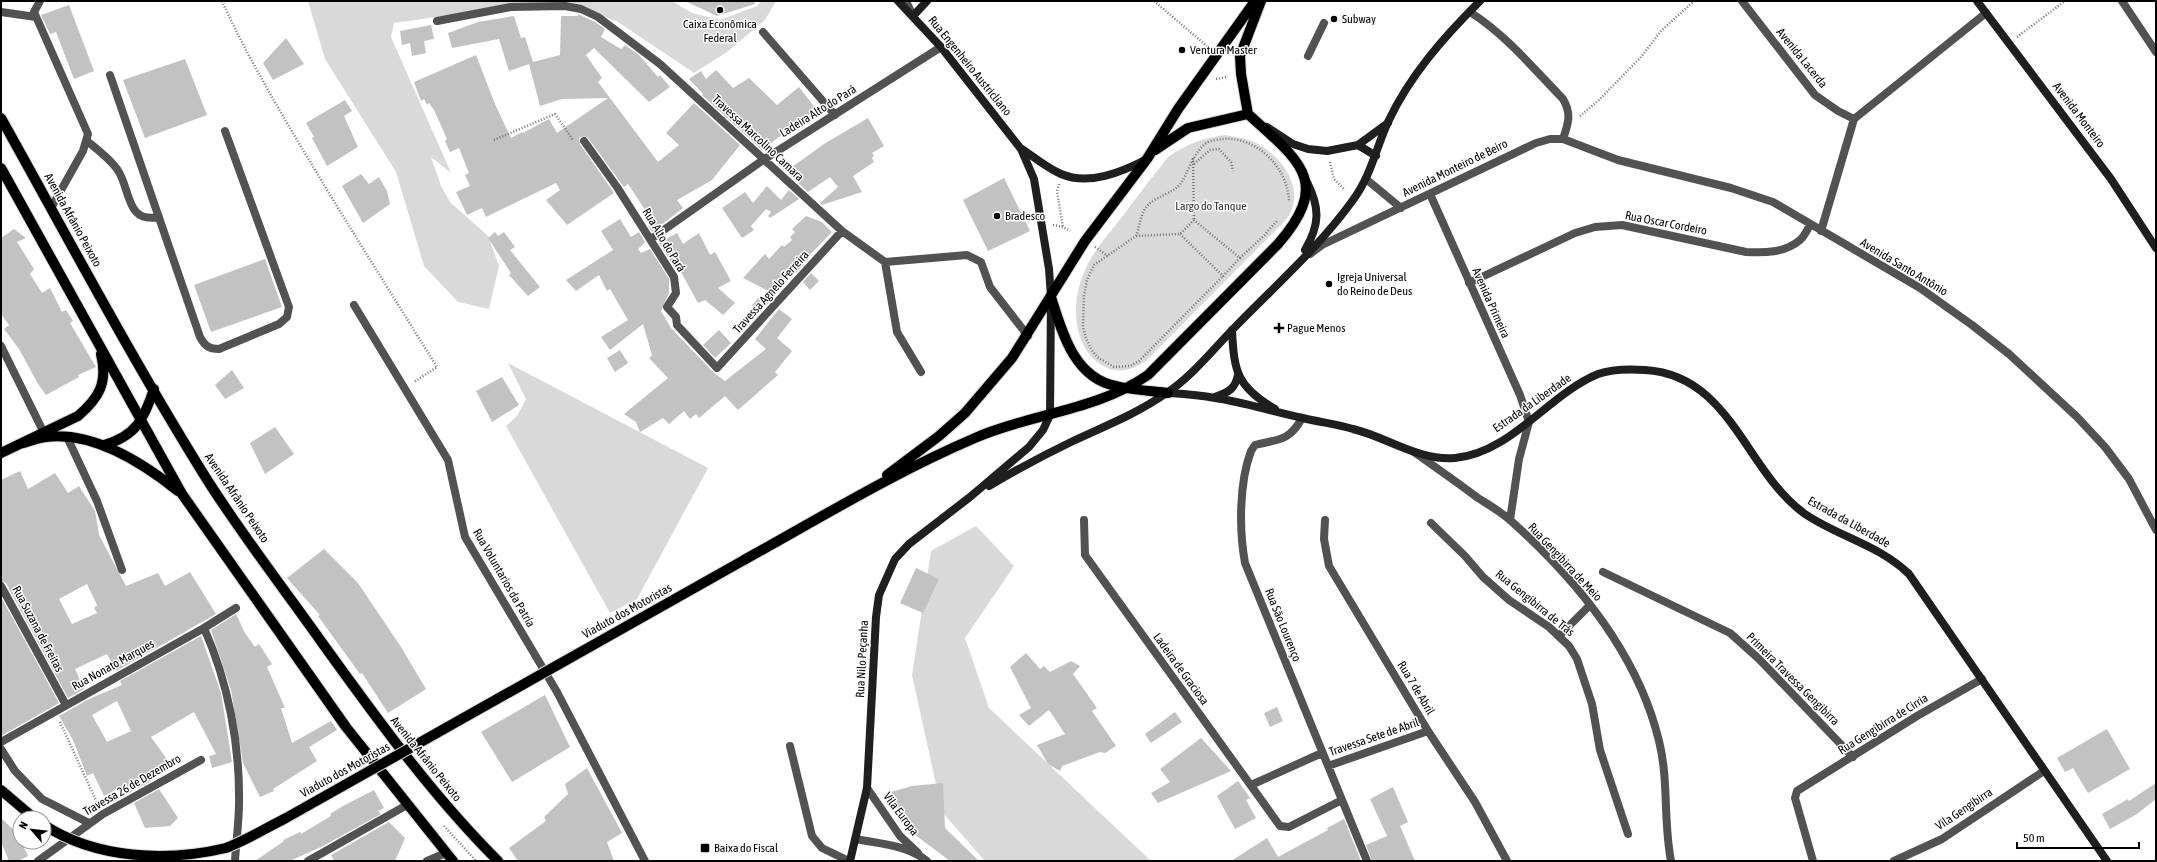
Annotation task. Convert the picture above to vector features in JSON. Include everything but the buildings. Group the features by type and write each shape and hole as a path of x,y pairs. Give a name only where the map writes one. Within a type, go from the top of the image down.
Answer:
{"main road":[{"name":"Rua Engenheiro Austricliano","path":"898,1 941,47 1021,149 1034,179 1039,200 1049,269 1051,297"},
{"path":"913,16 927,1"},
{"path":"867,491 939,436 965,413 1000,374 1028,336 1085,241 1147,159 1195,86 1255,1"},
{"path":"1261,1 1240,56 1241,74 1248,114 1287,150 1297,163 1307,182 1317,207 1317,224 1311,240 1298,263"},
{"path":"1051,297 1064,338 1072,354 1090,374 1100,381 1115,386 1168,393 1298,263 1336,222 1354,199 1366,180 1388,122 1420,67 1480,1"},
{"name":"Avenida Monteiro","path":"1977,1 2111,179 2156,248"},
{"path":"1147,159 1162,145 1188,128 1248,114 1293,144 1308,149 1328,151 1358,145 1368,139 1388,122"},
{"name":"Avenida Afrânio Peixoto","path":"1,118 154,389 207,478 244,536 371,710 426,782 473,836 498,861"},
{"path":"1358,145 1376,156"},
{"name":"Rua Engenheiro Austricliano","path":"1021,149 1062,174 1075,178 1103,176 1128,169 1147,159"},
{"path":"1,168 182,494 220,552 346,727 449,857"},
{"path":"867,491 976,437 1086,405 1129,388 1162,363 1292,228 1305,201 1307,182"},
{"path":"1050,415 1051,297"},
{"name":"Rua Gengibirra de Meio","path":"1232,330 1233,351 1238,375 1258,398 1283,413"},
{"path":"1,453 78,416 93,401 100,391 104,367 98,342"},
{"name":"Estrada da Liberdade","path":"1414,452 1438,458 1456,458 1473,455 1505,438 1574,388 1600,373 1620,370 1656,370 1693,384 1709,396 1778,487 1805,514 1847,537 1877,550 1896,561 1909,574 2107,861"},
{"path":"1215,398 1232,390 1236,384 1238,375"},
{"path":"104,445 127,436 141,420 154,389"},
{"name":"Rua Gengibirra de Meio","path":"1168,393 1215,398 1353,428 1414,452"},
{"name":"Rua Nilo Peçanha","path":"970,497 1042,456 1134,414 1168,393"},
{"name":"Rua Nilo Peçanha","path":"849,861 856,840 867,788 878,595 895,559 909,544 970,497 1029,447 1043,430 1050,415"},
{"path":"20,444 46,437 67,437 104,445 158,475 182,494"},
{"name":"Viaduto dos Motoristas","path":"52,830 91,848 128,857 165,859 199,855 226,848 286,818 867,491"},
{"path":"1,790 25,810"}],"street":[{"path":"40,1 34,12 88,134 83,151 51,208"},
{"path":"906,1 913,16"},
{"name":"Avenida Lacerda","path":"1742,1 1814,95 1838,111 1854,119"},
{"path":"2122,1 2156,52"},
{"name":"Travessa Marcolino Camara","path":"437,21 510,7 565,6 581,9 598,17 660,64 842,232 885,262"},
{"path":"1,12 36,17"},
{"path":"1470,12 1493,27 1506,39 1563,99 1568,108 1567,127 1562,139"},
{"path":"1821,231 1854,119 1986,13"},
{"path":"1308,56 1324,23"},
{"path":"763,32 836,115"},
{"name":"Ladeira Alto do Pará","path":"651,239 763,160 941,47"},
{"path":"110,75 200,337 204,345 211,349 219,349 279,324 287,317 289,307 225,131"},
{"name":"Avenida Monteiro de Beiro","path":"1366,180 1400,208 1536,143 1550,139 1562,139"},
{"name":"Avenida Santo Antônio","path":"1562,139 1618,160 1731,188 1773,202 1920,288 1972,324 2009,354 2077,417 2105,447 2129,479 2156,530"},
{"path":"87,141 118,170 134,211 141,216 150,219 159,217"},
{"name":"Rua Alto do Pará","path":"584,141 651,239 674,277 676,293 667,307 676,317 677,325 717,368"},
{"name":"Avenida Primeira","path":"1430,194 1520,395 1529,422"},
{"path":"1298,263 1322,246 1400,208"},
{"name":"Rua Oscar Cordeiro","path":"1469,283 1575,233 1595,227 1622,225 1746,252 1765,254 1785,248 1800,240 1810,225"},
{"name":"Travessa Agnelo Ferreira","path":"717,368 842,232"},
{"path":"921,372 897,332 885,262 967,255 974,258 981,262 990,287 1028,336"},
{"name":"Rua Voluntarios da Patría","path":"354,305 448,460 465,537 557,692 645,861"},
{"path":"1,346 44,432"},
{"name":"Rua São Lourenço","path":"1302,418 1297,428 1290,435 1279,441 1255,445 1251,451 1241,503 1240,540 1245,564 1367,861"},
{"path":"1510,520 1519,459 1529,422"},
{"path":"67,437 97,501 122,570"},
{"name":"Rua Gengibirra de Meio","path":"1414,452 1510,520 1557,566 1590,605 1614,639 1640,686 1659,740 1667,787 1665,810 1667,840 1671,861"},
{"name":"Ladeira de Graciosa","path":"1084,520 1084,555 1280,826 1289,827 1342,800"},
{"name":"Rua 7 de Abril","path":"1325,520 1324,539 1329,566 1428,731 1475,802 1507,861"},
{"name":"Rua Gengibirra de Trás","path":"1431,523 1465,556 1483,577 1509,600 1559,636 1569,646 1577,659 1592,704 1600,750 1628,834"},
{"name":"Primeira Travessa Gengibirra","path":"1603,572 1730,633 1759,659 1853,757"},
{"name":"Rua Suzana de Freitas","path":"1,586 66,705"},
{"path":"1559,636 1590,605"},
{"name":"Rua Nonato Marques","path":"1,742 204,628 236,608"},
{"path":"204,628 218,658 233,726 239,803 235,861"},
{"name":"Rua Gengibirra de Cirria","path":"1814,861 1795,798 1798,790 1917,716 1982,679"},
{"name":"Travessa Sete de Abril","path":"1328,766 1428,731"},
{"path":"790,746 812,836 822,848 849,861"},
{"path":"1,749 15,771 42,799 89,823"},
{"path":"1251,786 1322,753"},
{"name":"Travessa 26 de Dezembro","path":"38,861 103,814 201,760"},
{"name":"Vila Gengibirra","path":"1894,861 1942,839 2044,771"},
{"name":"Vila Europa","path":"867,788 900,836 927,861"},
{"path":"308,861 407,805"},
{"name":"Vila Europa","path":"856,840 896,846 918,854"},
{"path":"427,861 449,857"}],"path":[{"path":"222,1 248,54 295,136 355,237 437,367 404,387"},
{"path":"1154,1 1217,55"},
{"path":"1567,127 1598,101 1641,57 1661,31 1694,1"},
{"path":"2009,43 2066,1"},
{"path":"1211,85 1216,79 1241,74"},
{"path":"494,140 555,114 577,146 584,141"},
{"path":"1136,236 1147,205 1181,184 1193,158 1205,143 1215,140 1228,139 1253,146 1276,164 1284,176 1288,188 1288,204"},
{"path":"1193,164 1210,150 1219,149 1231,162 1233,171"},
{"path":"1328,151 1334,179 1354,199"},
{"path":"1193,158 1194,220 1180,234 1136,236 1094,265 1087,280 1083,311 1086,338 1097,357 1106,363 1122,368 1139,361 1240,258 1194,220"},
{"path":"1062,174 1057,190 1063,227 1070,231"},
{"path":"1266,233 1282,216"},
{"path":"1180,234 1223,276"},
{"path":"55,711 103,814"}],"green space":[{"path":"308,1 672,1 692,13 720,20 757,6 761,1 776,1 765,20 727,52 694,73 618,22 575,5 464,13 394,23 391,37 451,173 431,157 441,186 450,202 488,236 499,266 489,309 458,302 424,266 396,172 325,59"},
{"name":"Largo do Tanque","path":"1225,135 1256,143 1265,148 1280,162 1287,171 1294,191 1294,201 1289,215 1282,224 1146,361 1127,370 1115,370 1102,365 1088,352 1082,342 1076,318 1078,293 1088,263 1100,245 1168,157 1195,142"},
{"path":"508,363 708,468 637,599 610,613 506,426 517,416 526,399"},
{"path":"976,526 1014,566 965,638 989,708 1151,861 985,861 942,812 912,675 931,551"}],"place":[{"name":"Caixa Econômica Federal","path":"720,10"},
{"name":"Subway","path":"1334,19"},
{"name":"Ventura Master","path":"1182,50"},
{"name":"Bradesco","path":"997,216"},
{"name":"Igreja Universal do Reino de Deus","path":"1329,284"},
{"name":"Pague Menos","path":"1279,328"},
{"name":"Baixa do Fiscal","path":"705,848"}]}
